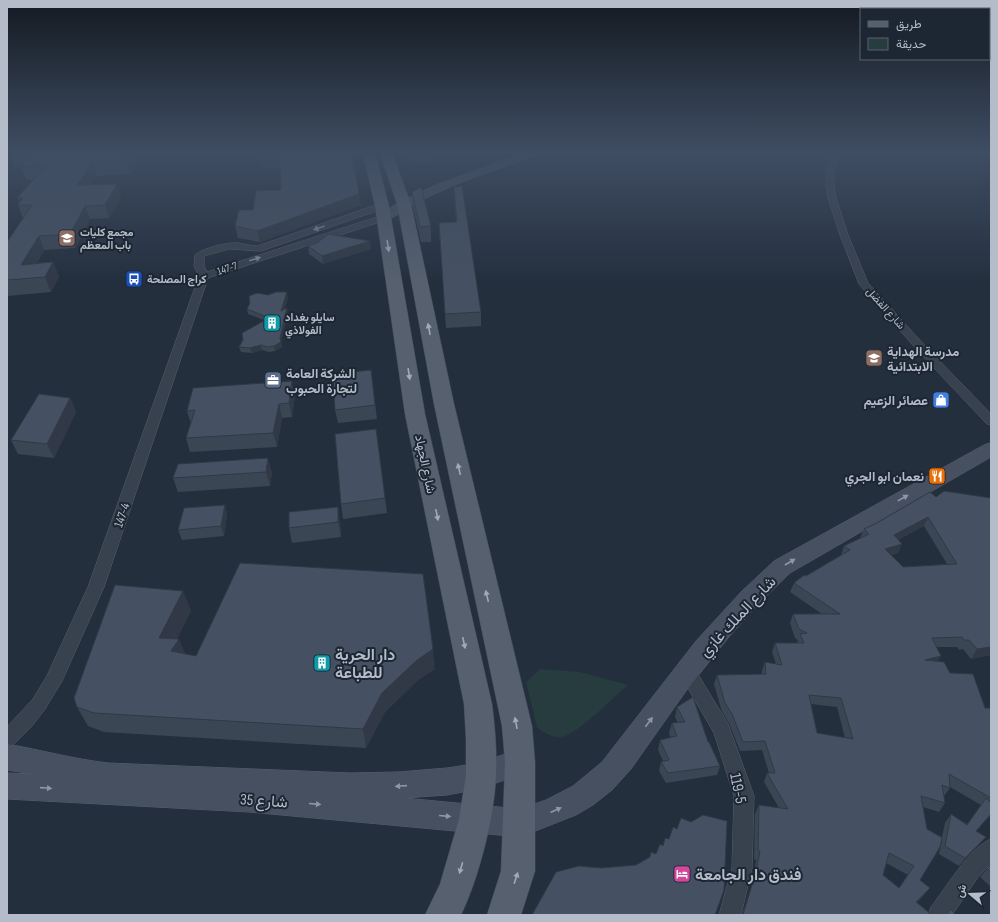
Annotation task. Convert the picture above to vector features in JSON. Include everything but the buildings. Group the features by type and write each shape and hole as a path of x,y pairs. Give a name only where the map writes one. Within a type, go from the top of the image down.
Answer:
{"main road":[{"name":"شارع الجهاد","path":"379,196 415,414 478,704 481,739 481,776"},
{"path":"401,196 446,412 516,726 520,762 518,871 504,915"},
{"path":"442,915 455,890 475,819 481,776"}],"street":[{"path":"383,212 402,200 415,196"},
{"name":"شارع الفضل","path":"832,196 864,284 923,350 991,421"},
{"name":"147-7","path":"383,212 204,276 199,266 200,255 213,249 239,246 249,249 258,249 383,212"},
{"name":"147-4","path":"7,739 26,720 39,704 53,681 96,587 204,276"},
{"name":"شارع الملك غازي","path":"520,823 546,815 570,804 592,789 606,777 686,672 757,589 784,566 991,449"},
{"name":"119-5","path":"686,672 722,730 744,796 742,868 730,915"},
{"name":"شارع 35","path":"7,757 32,760 77,781 520,823"},
{"name":"شارع 35","path":"7,786 136,778 350,786 423,784 481,776 520,762"},
{"path":"939,915 971,870 991,849"}],"green space":[{"path":"540,669 580,672 628,685 579,728 565,736 557,737 546,734 537,727 526,682"}],"place":[{"name":"مجمع كليات باب المعظم","path":"67,238"},
{"name":"كراج المصلحة","path":"134,279"},
{"name":"سايلو بغداد الفولاذي","path":"272,323"},
{"name":"مدرسة الهداية الابتدائية","path":"874,358"},
{"name":"الشركة العامة لتجارة الحبوب","path":"273,380"},
{"name":"عصائر الزعيم","path":"941,400"},
{"name":"نعمان ابو الجري","path":"937,476"},
{"name":"دار الحرية للطباعة","path":"322,663"},
{"name":"فندق دار الجامعة","path":"682,874"}]}
